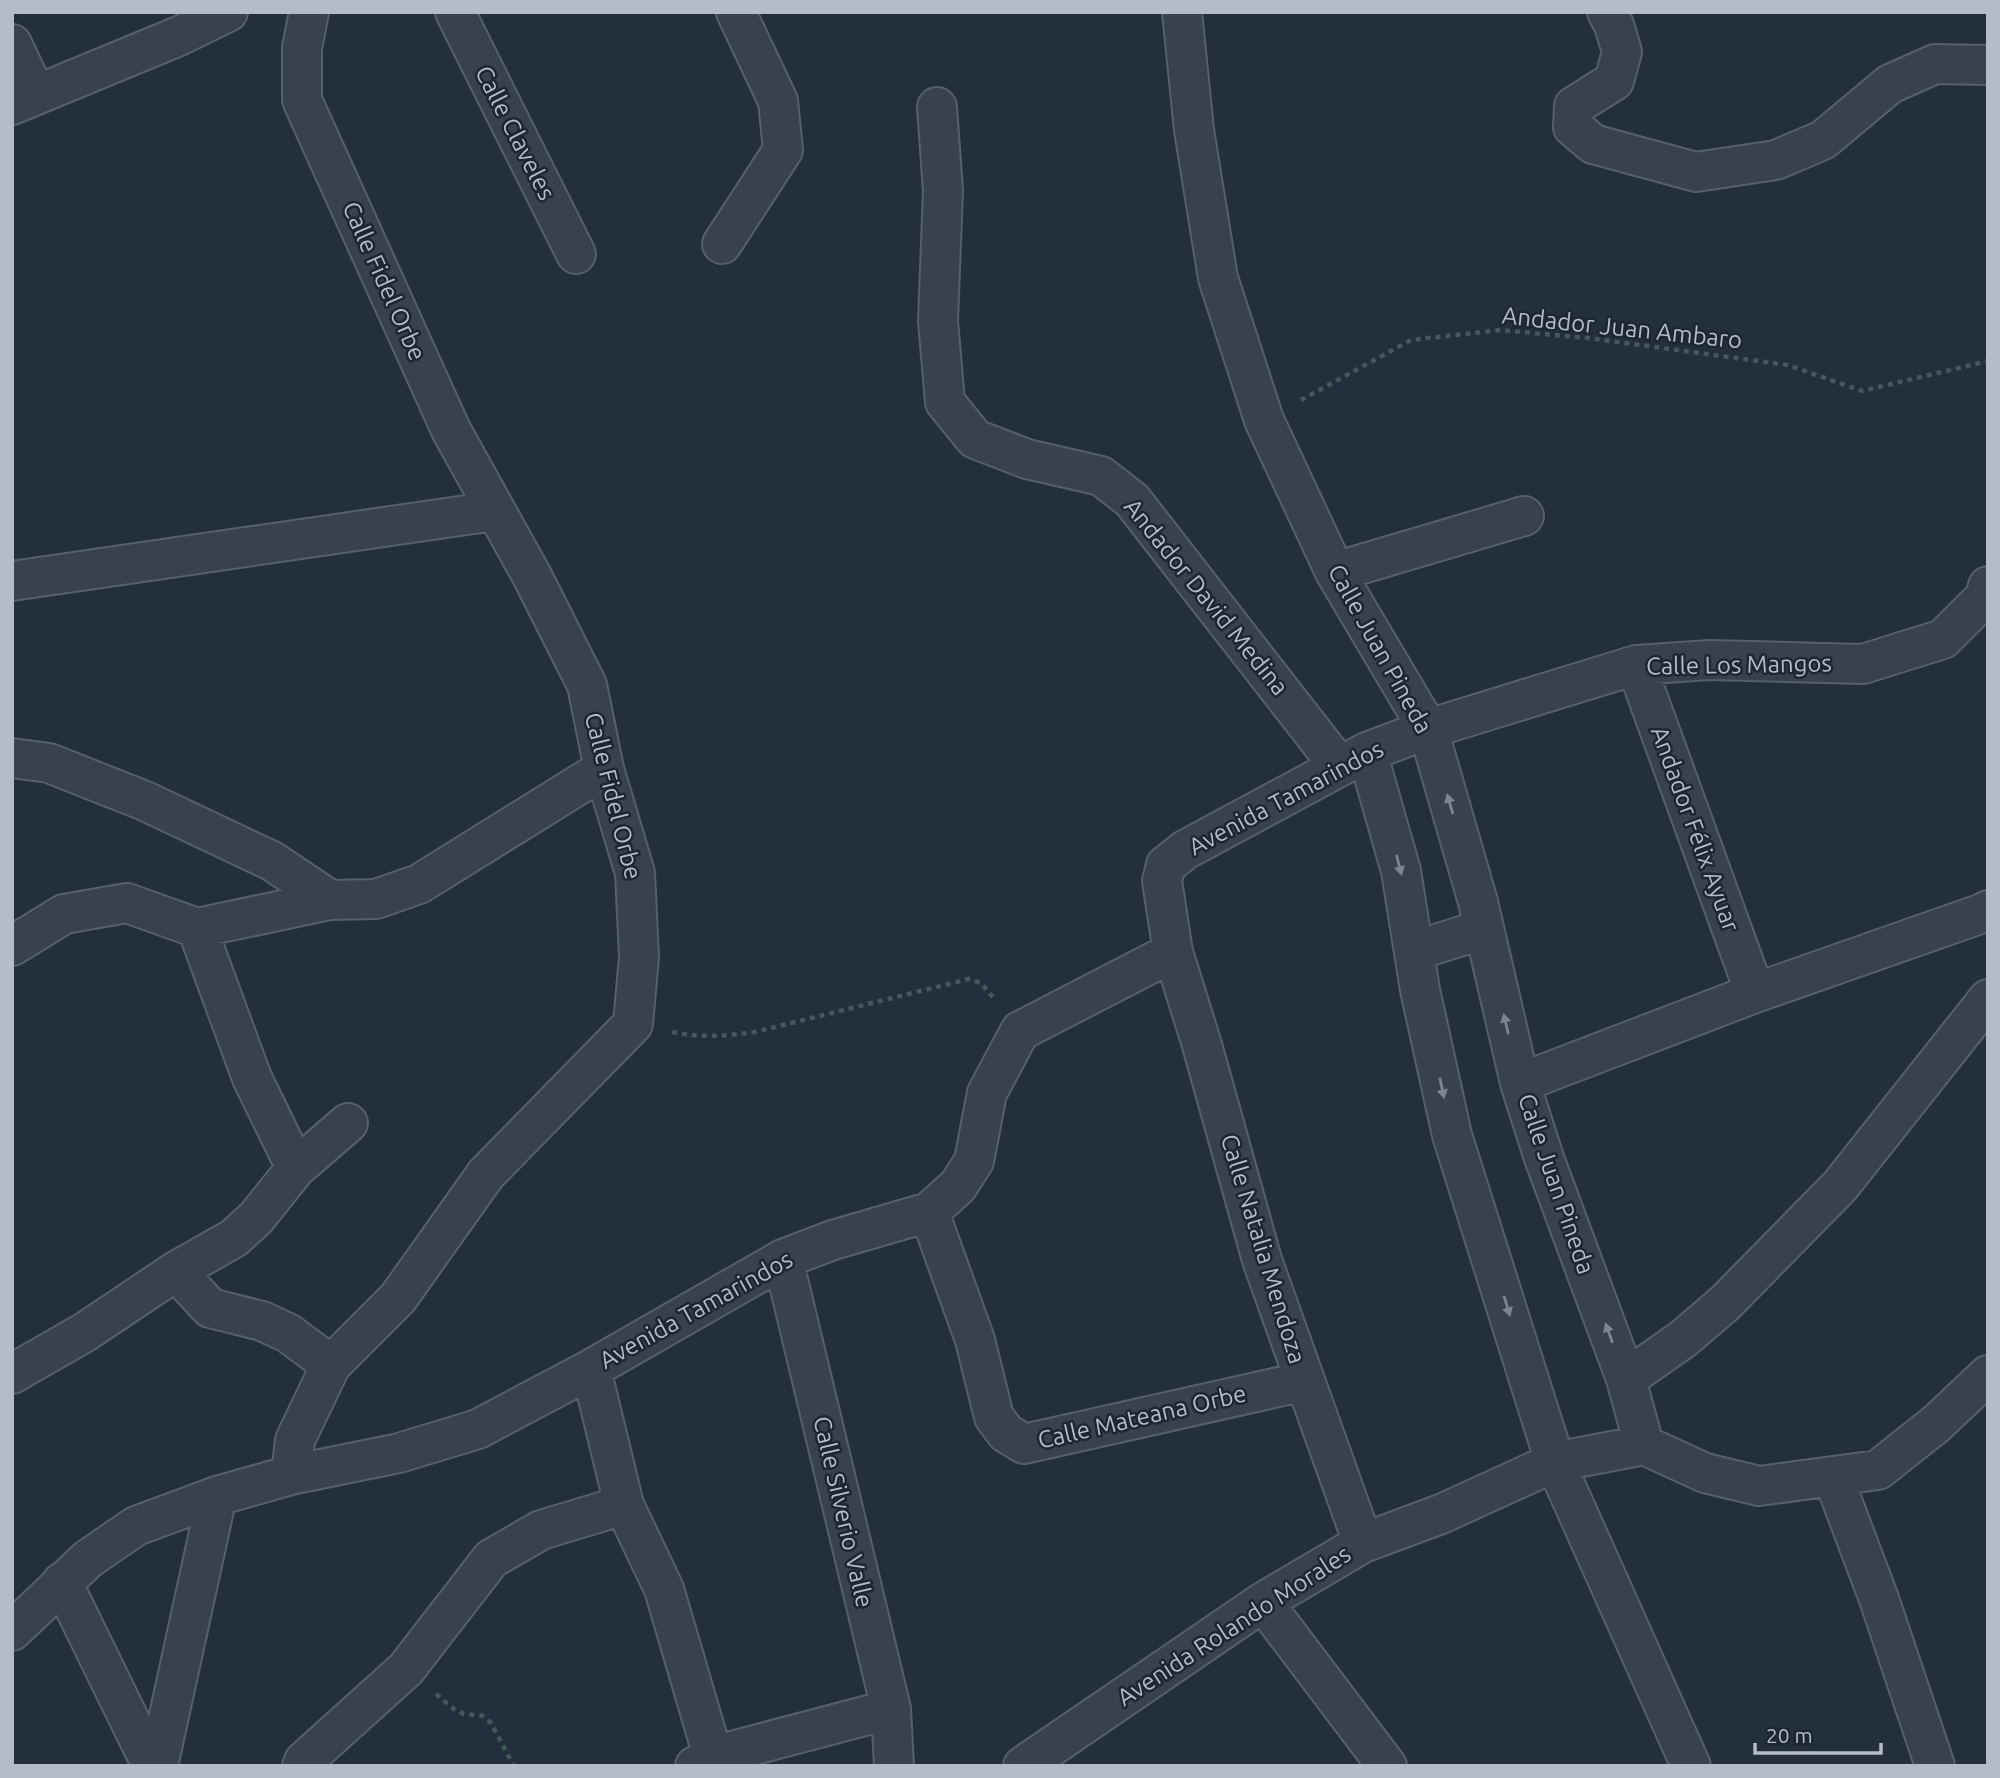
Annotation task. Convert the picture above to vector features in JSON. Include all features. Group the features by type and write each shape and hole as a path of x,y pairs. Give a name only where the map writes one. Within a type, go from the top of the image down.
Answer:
{"street":[{"path":"12,44 24,100 174,24 228,12"},
{"name":"Calle Fidel Orbe","path":"309,12 302,48 302,100 451,430 532,576 587,685 604,769 635,873 639,957 633,1024"},
{"name":"Calle Claveles","path":"455,12 576,254"},
{"path":"722,244 783,150 778,101 736,12"},
{"name":"Calle Juan Pineda","path":"1182,12 1194,130 1218,278 1264,420 1335,572 1428,729 1484,929 1520,1083 1544,1158 1626,1379 1644,1445"},
{"path":"1607,12 1622,52 1614,81 1574,106 1573,127 1593,144 1696,172 1776,160 1822,140 1890,84 1935,64 1988,65"},
{"name":"Andador David Medina","path":"937,107 943,191 938,321 945,402 975,439 1027,459 1101,477 1132,500 1353,759"},
{"path":"12,581 494,511"},
{"path":"1335,572 1524,516"},
{"name":"Calle Los Mangos","path":"1428,729 1636,665 1710,660 1863,664 1943,639 1985,597 1988,586"},
{"name":"Andador Félix Ayuar","path":"1636,665 1755,993"},
{"name":"Avenida Tamarindos","path":"1173,953 1162,881 1166,865 1185,850 1353,759 1428,729"},
{"path":"12,758 49,763 145,801 272,861 330,900"},
{"path":"1353,759 1401,871 1420,990 1452,1135 1555,1462 1691,1766"},
{"path":"12,946 64,914 127,903 197,928 330,900 376,899 419,884 604,769"},
{"path":"1520,1083 1755,993 1988,910"},
{"path":"197,928 252,1078 296,1168"},
{"path":"1414,951 1484,929"},
{"path":"1020,1031 1173,953"},
{"name":"Calle Natalia Mendoza","path":"1173,953 1206,1058 1262,1260 1363,1543"},
{"path":"1626,1379 1683,1339 1726,1303 1840,1186 1988,999"},
{"path":"291,1475 295,1440 331,1365 398,1298 486,1174 633,1024"},
{"name":"Avenida Tamarindos","path":"12,1631 88,1559 136,1526 217,1496 291,1475 399,1453 478,1429 591,1369 783,1259 833,1240 929,1212 958,1186 974,1161 987,1093 1020,1031"},
{"path":"12,1374 85,1332 176,1271 234,1238 256,1218 296,1168 348,1123"},
{"name":"Calle Mateana Orbe","path":"929,1212 975,1340 994,1417 1006,1433 1024,1444 1305,1381"},
{"name":"Calle Silverio Valle","path":"783,1259 891,1709 894,1766"},
{"path":"176,1271 210,1308 262,1321 288,1333 331,1365"},
{"path":"591,1369 624,1505 664,1589 704,1761 891,1709"},
{"path":"1644,1445 1705,1473 1759,1486 1878,1470 1936,1424 1988,1374"},
{"name":"Avenida Rolando Morales","path":"1023,1766 1263,1602 1363,1543 1441,1514 1555,1462 1644,1445"},
{"path":"1833,1477 1879,1599 1935,1766"},
{"path":"158,1766 217,1496"},
{"path":"302,1766 304,1761 406,1669 491,1559 541,1530 624,1505"},
{"path":"62,1582 152,1766"},
{"path":"1263,1602 1387,1766"}],"path":[{"name":"Andador Juan Ambaro","path":"1264,420 1411,340 1500,330 1587,338 1788,365 1862,391 1988,361"},
{"path":"633,1024 688,1036 720,1037 755,1032 969,979 981,983 1020,1031"},
{"path":"406,1669 455,1710 483,1716 491,1723 514,1766"}]}
